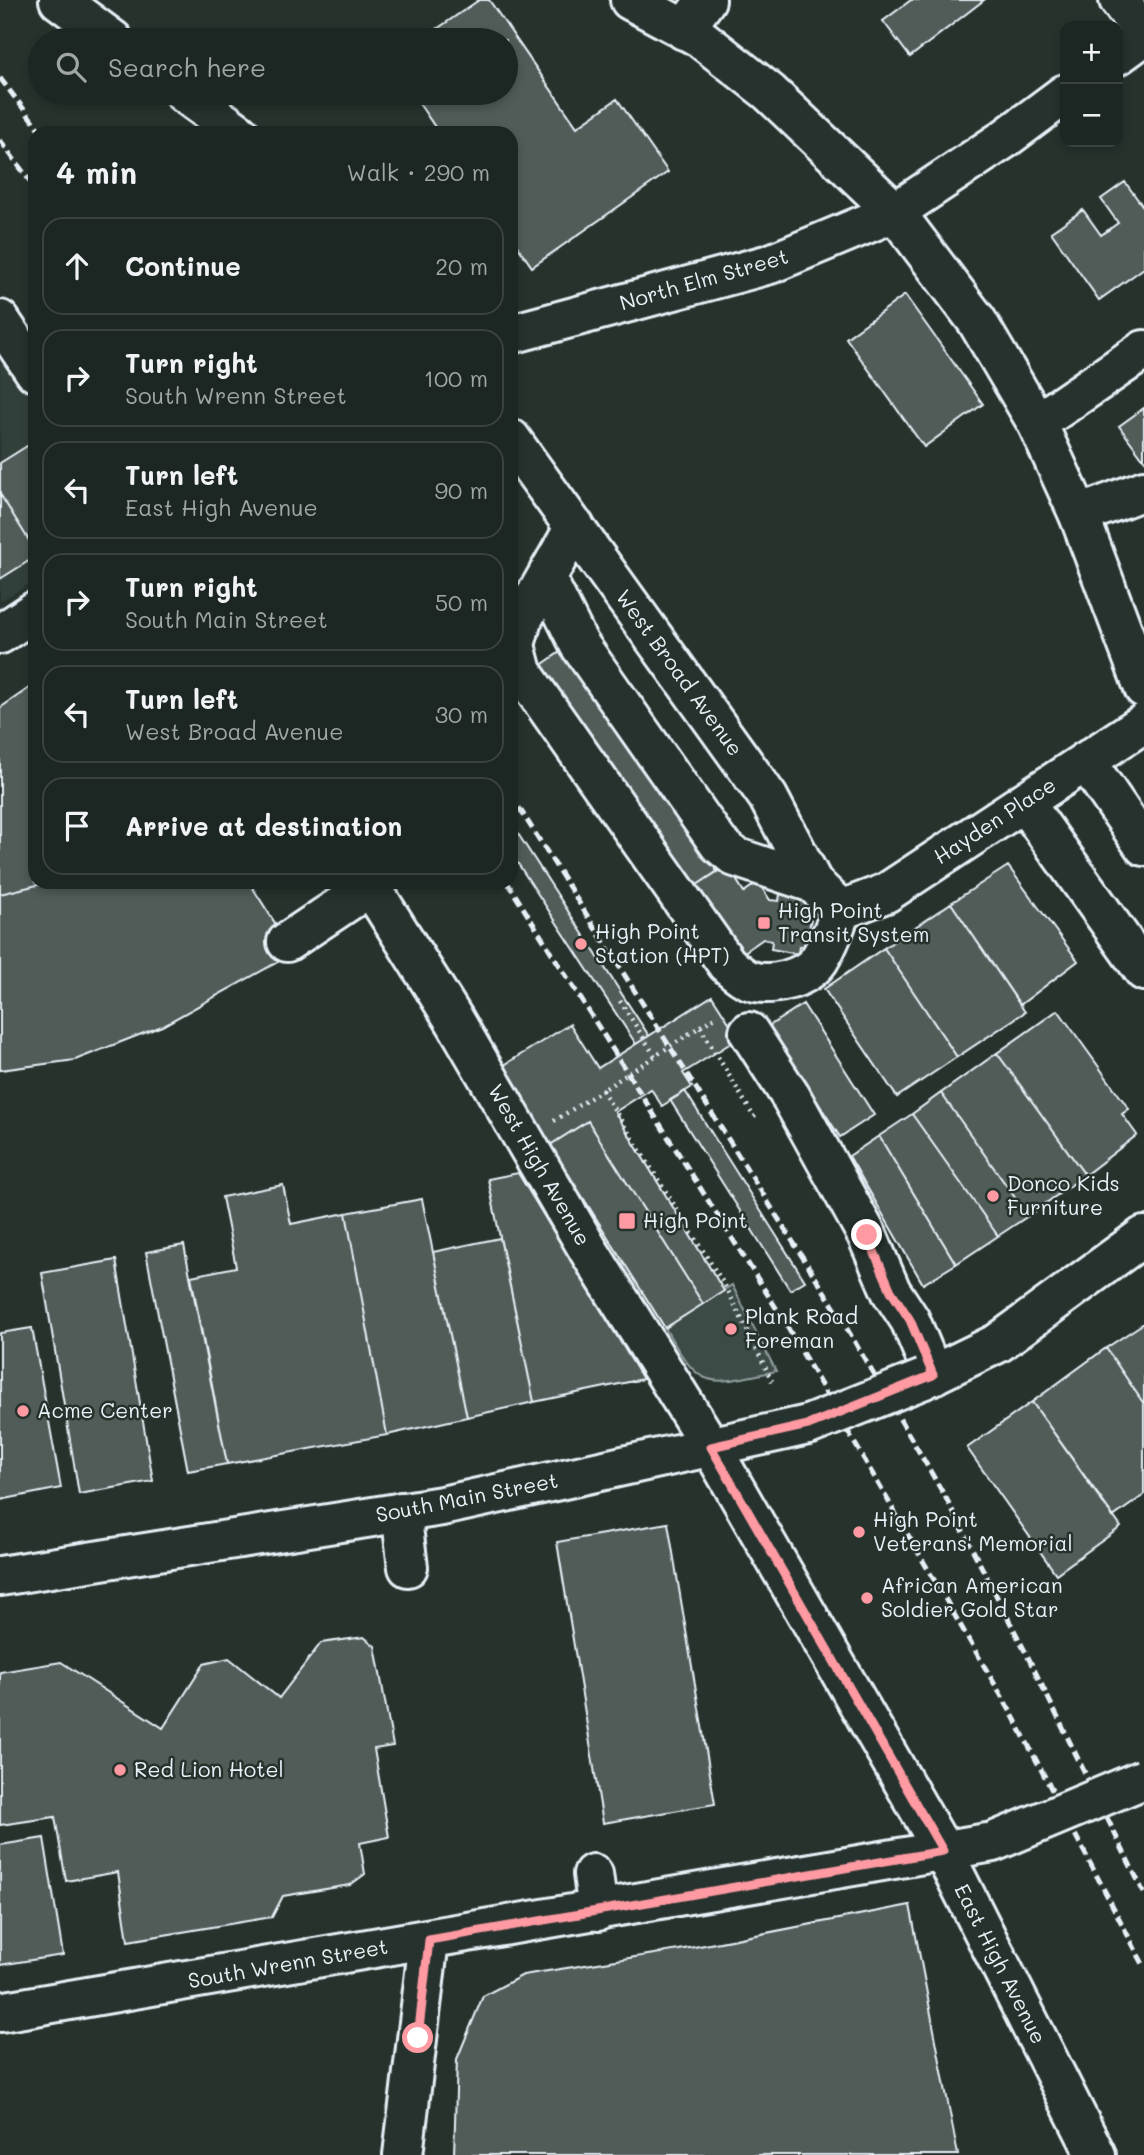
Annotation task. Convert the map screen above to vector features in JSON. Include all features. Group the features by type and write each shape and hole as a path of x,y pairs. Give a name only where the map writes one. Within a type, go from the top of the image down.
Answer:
{"street":[{"path":"59,0 97,28"},
{"path":"630,0 695,15 699,37 769,92 895,212 977,321 1037,423 1079,515 1144,688"},
{"path":"1119,0 1144,35 1123,51"},
{"name":"North Elm Street","path":"518,332 770,264 895,212 1003,140 1060,98"},
{"path":"200,105 229,126"},
{"path":"0,320 28,362"},
{"path":"1037,423 1144,350"},
{"name":"West Broad Avenue","path":"518,449 768,797 813,883 841,910"},
{"path":"1079,515 1144,490"},
{"path":"518,634 522,620 575,527"},
{"path":"546,578 579,644 719,844 735,857 813,883"},
{"path":"0,634 28,616"},
{"path":"518,657 522,672 727,964 747,980 770,982 803,974 817,963 829,942 841,910"},
{"name":"Hayden Place","path":"841,910 886,893 1144,723"},
{"path":"1086,761 1144,846"},
{"path":"1024,802 1144,971"},
{"path":"287,942 362,889"},
{"name":"West High Avenue","path":"372,889 455,1021 589,1251 711,1447"},
{"path":"733,1025 791,1097 867,1235 891,1291 910,1320 928,1377"},
{"name":"South Main Street","path":"0,1576 442,1506 808,1425 928,1377 999,1343 1144,1236"},
{"name":"East High Avenue","path":"711,1447 943,1851 1096,2155"},
{"path":"401,1512 408,1567"},
{"name":"South Wrenn Street","path":"0,2012 993,1842 1144,1779"},
{"path":"593,1874 598,1911"},
{"path":"403,2155 429,1940"}],"path":[{"path":"620,1001 655,1056"},
{"path":"544,1128 689,1034 733,1025"},
{"path":"604,1089 727,1289 772,1381"}],"shaded area":[{"path":"0,344 28,383 28,585 0,601"},
{"path":"732,1285 776,1371 720,1381 708,1379 688,1364 665,1328"}],"building":[{"path":"479,0 489,0 508,28 438,28"},
{"path":"911,0 984,0 910,57 883,21"},
{"path":"518,42 577,127 617,99 668,172 532,267 518,247 518,126 434,126 420,105 518,105"},
{"path":"1125,182 1144,208 1144,268 1099,300 1051,232 1083,210 1101,235 1118,223 1101,199"},
{"path":"905,295 983,404 924,447 846,338"},
{"path":"1144,408 1144,460 1119,426"},
{"path":"28,445 28,539 0,494 0,463"},
{"path":"0,494 28,539 28,561 0,579"},
{"path":"563,650 717,872 694,887 540,666"},
{"path":"28,689 28,887 0,894 0,708"},
{"name":"High Point Station (HPT)","path":"518,834 649,1036 636,1044 518,864"},
{"name":"High Point Transit System","path":"727,865 744,892 758,882 770,900 779,901 780,894 808,899 806,906 813,907 806,947 799,946 798,954 771,949 772,941 763,939 740,955 694,887"},
{"path":"1008,866 1078,961 1020,1005 951,903"},
{"path":"28,887 253,889 294,953 162,1026 75,1060 0,1070 0,894"},
{"path":"951,903 1025,1012 957,1057 884,948"},
{"path":"884,948 957,1057 897,1097 824,989"},
{"path":"712,996 739,1038 683,1073 692,1087 662,1106 651,1089 615,1112 724,1291 703,1304 588,1121 550,1145 501,1067 570,1024 598,1068"},
{"path":"803,1004 874,1115 840,1137 769,1026"},
{"path":"1058,1010 1129,1109 1122,1114 1137,1135 1085,1175 997,1053"},
{"path":"997,1053 1085,1175 1028,1216 941,1093"},
{"path":"685,1091 805,1281 790,1290 670,1100"},
{"path":"941,1093 1028,1216 998,1236 912,1114"},
{"path":"912,1114 998,1236 956,1264 879,1136"},
{"path":"588,1121 703,1304 665,1328 550,1145"},
{"path":"879,1136 956,1264 923,1284 849,1156"},
{"path":"518,1173 643,1379 534,1402 488,1179"},
{"path":"283,1185 291,1224 346,1213 387,1435 227,1464 191,1276 236,1267 222,1197"},
{"path":"422,1199 467,1417 387,1435 346,1213"},
{"path":"500,1238 534,1402 467,1417 433,1252"},
{"path":"184,1245 227,1464 188,1471 146,1252"},
{"path":"116,1260 153,1481 79,1494 42,1273"},
{"path":"1144,1323 1144,1404 1106,1348"},
{"name":"Acme Center","path":"32,1328 61,1488 0,1500 0,1333"},
{"path":"1106,1348 1144,1404 1144,1495 1113,1517 1032,1402"},
{"path":"1032,1402 1121,1527 1056,1574 967,1448"},
{"path":"668,1523 715,1804 603,1823 557,1542"},
{"path":"364,1637 375,1646 393,1746 374,1749 389,1837 360,1843 365,1874 350,1885 283,1896 272,1917 128,1941 118,1872 66,1881 55,1817 0,1825 0,1672 61,1662 163,1728 204,1664 229,1658 279,1698 321,1643"},
{"path":"44,1838 63,1955 0,1965 0,1845"},
{"path":"910,1905 958,2155 454,2155 457,2059 483,1996 523,1975 679,1950"}],"railway":[{"path":"0,78 37,126"},
{"path":"0,140 28,178"},
{"path":"518,806 836,1310 946,1498 1144,1893"},
{"path":"511,889 778,1311 1012,1714 1144,1966"}],"place":[{"name":"High Point Transit System","path":"764,923"},
{"name":"High Point Station (HPT)","path":"581,944"},
{"name":"Donco Kids Furniture","path":"993,1196"},
{"name":"High Point","path":"627,1221"},
{"name":"Plank Road Foreman","path":"731,1329"},
{"name":"Acme Center","path":"23,1411"},
{"name":"High Point Veterans' Memorial","path":"859,1532"},
{"name":"African American Soldier Gold Star","path":"867,1598"},
{"name":"Red Lion Hotel","path":"120,1770"}],"route":[{"path":"418,2038 429,1940 943,1851 711,1447 808,1425 933,1375 910,1320 891,1291 867,1235"}]}
